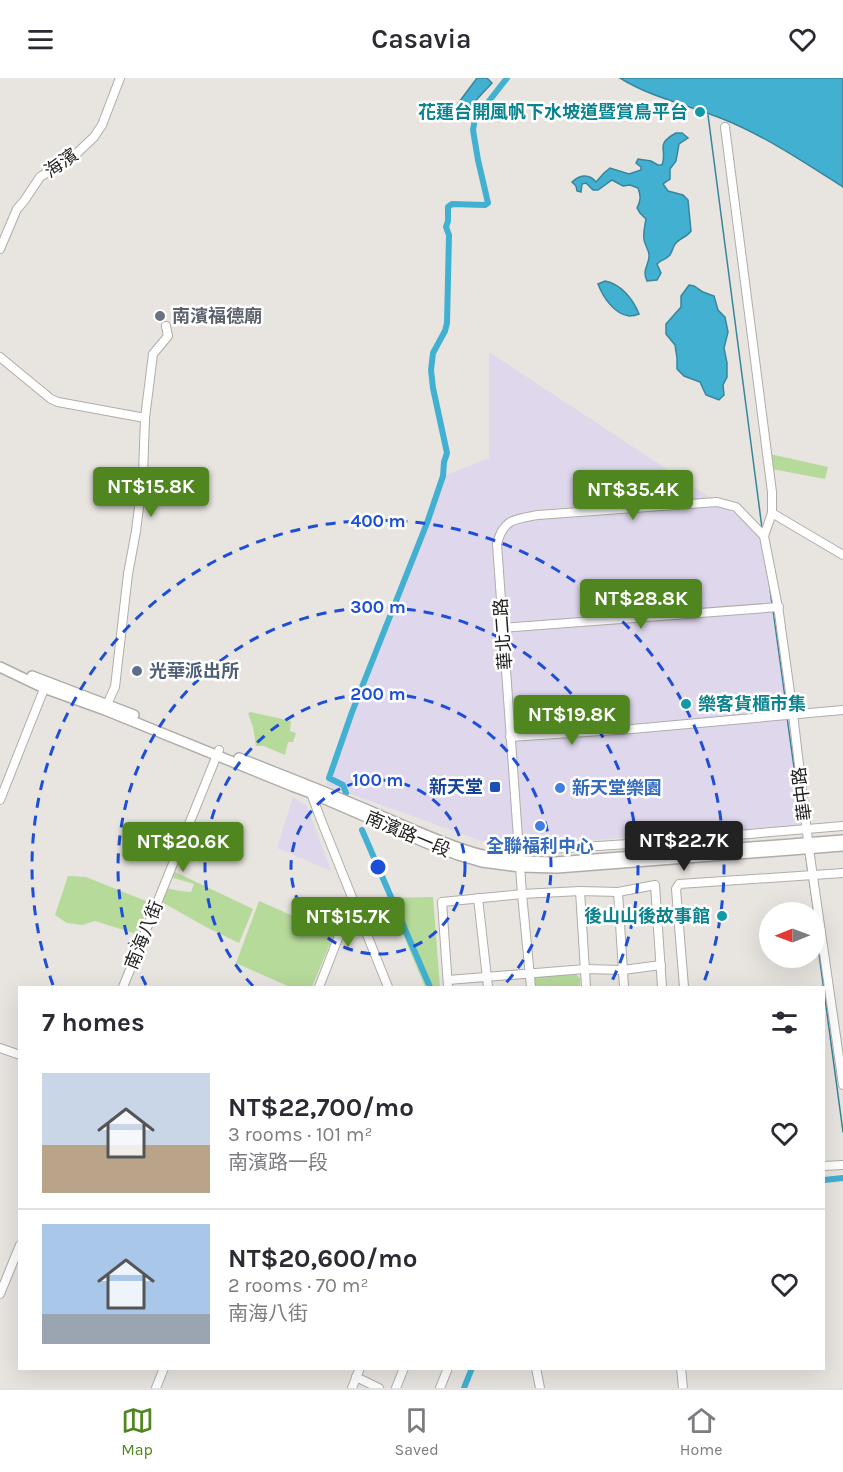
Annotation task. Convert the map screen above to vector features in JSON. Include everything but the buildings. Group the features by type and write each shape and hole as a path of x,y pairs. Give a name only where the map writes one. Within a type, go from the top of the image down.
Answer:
{"main road":[{"name":"南濱路一段","path":"0,662 46,685"},
{"name":"南濱路一段","path":"0,667 312,790 429,844 482,862 520,860 556,862 808,846 843,846"},
{"name":"南濱路一段","path":"808,846 843,840"}],"street":[{"name":"海濱","path":"0,249 17,209 40,177 75,155 94,137 102,125 120,78"},
{"path":"725,127 772,492 772,509 764,536"},
{"path":"106,707 115,687 128,574 138,520 143,475 145,418 153,354 168,336 166,326"},
{"path":"0,357 51,399 58,402 145,418"},
{"name":"華北二路","path":"531,986 502,628 497,544 499,533 512,520 538,515 717,502 736,507 764,536"},
{"path":"772,509 843,555"},
{"name":"華中路","path":"764,536 779,607 808,846 840,1042 843,1085"},
{"path":"502,628 779,607"},
{"path":"0,800 46,685"},
{"path":"510,737 632,729 843,710"},
{"name":"南海八街","path":"123,986 218,752"},
{"path":"312,790 388,986"},
{"path":"520,860 629,844 843,826"},
{"path":"684,986 676,889 679,884 843,873"},
{"path":"660,965 623,970 585,969 487,976 448,983 442,902 522,894 618,892 656,885 662,986"},
{"path":"580,891 586,986"},
{"path":"618,892 624,986"},
{"path":"478,898 488,986"},
{"path":"319,986 353,900"},
{"path":"0,1048 18,1054"},
{"path":"825,1166 843,1165"},
{"path":"0,1294 18,1250"},
{"path":"156,1388 163,1370"},
{"path":"352,1388 359,1370"},
{"path":"396,1388 403,1370"},
{"path":"440,1388 447,1370"},
{"path":"536,1370 540,1388"},
{"path":"681,1370 683,1388"},
{"path":"356,1377 379,1388"}],"shaded area":[{"path":"489,352 762,532 802,825 498,847 326,785 441,477 489,458"},
{"path":"293,797 307,806 331,871 277,848"}],"green space":[{"path":"770,454 828,467 825,479 772,469"},
{"path":"248,713 291,721 290,731 296,733 293,742 288,742 285,755 264,746 256,746"},
{"path":"173,871 253,909 239,943 160,901 166,888 191,892 194,884 170,877"},
{"path":"68,876 86,877 151,903 136,934 95,921 82,925 67,923 55,915"},
{"path":"433,897 440,986 425,986 388,898"},
{"path":"259,901 334,934 312,986 288,986 236,963"},
{"path":"575,974 580,978 580,986 533,986 532,977"}],"water":[{"path":"477,78 487,78 492,83 466,113 461,112 457,115 456,106"},
{"path":"620,78 843,78 843,187 754,133 723,119 645,91"},
{"path":"676,133 682,133 688,138 679,144 676,161 670,169 670,179 663,184 668,191 683,195 688,200 691,231 676,243 669,256 657,264 661,273 657,280 647,281 645,271 649,254 644,241 646,219 637,208 640,198 638,188 630,185 623,186 612,180 598,190 593,190 586,183 582,184 581,192 577,191 572,182 584,176 596,182 610,168 629,174 641,170 636,163 638,159 662,165 663,144"},
{"path":"605,281 616,285 626,293 639,314 624,315 614,308 598,284"},
{"path":"689,285 714,296 718,310 725,317 728,332 724,348 727,377 723,385 724,395 719,400 706,395 700,382 684,376 677,369 675,345 666,334 666,324 681,307 681,296"}],"waterway":[{"path":"346,793 343,785 329,778 443,476 447,453 431,370 433,353 447,323 449,235 446,227 448,207 452,204 485,205 488,203 473,130 475,119 507,78"},
{"path":"708,115 762,528"},
{"path":"769,580 772,605"},
{"path":"773,610 787,712"},
{"path":"787,717 802,825"},
{"path":"362,830 430,986"},
{"path":"806,856 808,872"},
{"path":"809,877 813,902"},
{"path":"821,968 823,986"},
{"path":"825,999 843,1132"},
{"path":"825,1180 843,1178"},
{"path":"464,1388 471,1370"}],"place":[{"name":"花蓮台開風帆下水坡道暨賞鳥平台","path":"700,112"},
{"name":"南濱福德廟","path":"160,316"},
{"name":"光華派出所","path":"137,671"},
{"name":"樂客貨櫃市集","path":"686,704"},
{"name":"新天堂","path":"495,787"},
{"name":"新天堂樂園","path":"560,788"},
{"name":"全聯福利中心","path":"540,826"},
{"name":"後山山後故事館","path":"722,916"}]}
